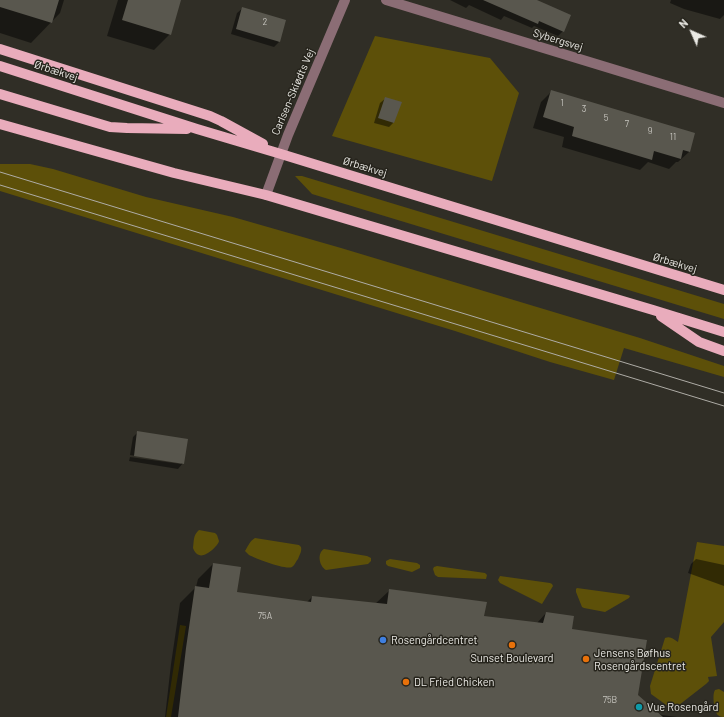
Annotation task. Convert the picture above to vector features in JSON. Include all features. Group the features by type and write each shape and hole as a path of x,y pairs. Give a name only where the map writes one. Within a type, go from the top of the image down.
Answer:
{"main road":[{"path":"0,49 210,116 281,154"},
{"name":"Ørbækvej","path":"0,66 197,129 724,290"},
{"path":"0,94 110,127 197,129"},
{"path":"0,124 174,173 266,195 724,332"},
{"path":"653,310 699,342 724,351"}],"street":[{"name":"Carlsen-Skiødts Vej","path":"266,195 288,135 345,0"},
{"name":"Sybergsvej","path":"386,0 724,103"}],"shaded area":[{"path":"375,36 490,58 519,93 492,181 332,136"},
{"path":"0,164 30,164 53,169 146,197 233,217 341,248 640,338 724,366 724,377 624,348 614,380 550,362 455,331 0,191"},
{"path":"295,176 302,176 724,304 724,319 312,194"},
{"path":"199,530 215,533 219,541 211,551 205,555 199,555 193,548 195,536"},
{"path":"255,538 299,545 301,547 301,553 292,567 288,568 271,564 249,555 245,551 250,542"},
{"path":"697,542 724,546 724,622 711,637 717,676 708,677 709,681 706,684 679,705 669,707 651,694 650,686 665,638 667,637 678,642"},
{"path":"324,549 367,556 371,558 371,561 368,564 326,570 320,563 320,553"},
{"path":"390,559 417,563 420,565 420,568 412,572 388,566 386,561"},
{"path":"437,566 485,573 487,575 486,579 438,577 435,575 433,569"},
{"path":"500,576 550,583 553,586 542,604 500,583 498,580"},
{"path":"577,588 630,596 605,612 582,607 576,592"},
{"path":"180,625 186,626 171,717 166,717"},
{"path":"719,689 724,692 724,717 717,714 715,710 713,698 714,692 715,690"}],"building":[{"path":"0,0 59,0 52,23 0,7"},
{"path":"128,0 181,0 171,35 122,20"},
{"path":"483,0 537,0 571,15 564,32 539,21 538,24"},
{"path":"242,7 286,20 280,42 236,29"},
{"path":"551,90 695,133 690,152 683,150 681,159 654,151 652,160 572,136 574,127 543,117"},
{"path":"385,97 402,102 394,123 378,118"},
{"path":"137,431 188,439 184,464 134,456"},
{"name":"Rosengårdcentret","path":"213,563 241,567 237,592 311,602 312,596 387,604 389,589 487,602 484,616 543,623 546,612 574,616 572,629 647,640 638,695 663,717 178,717 195,586 209,588"}],"tram line":[{"path":"0,172 724,393"},
{"path":"0,185 724,406"}],"place":[{"name":"Rosengårdcentret","path":"383,640"},
{"name":"Sunset Boulevard","path":"512,645"},
{"name":"Jensens Bøfhus Rosengårdscentret","path":"586,659"},
{"name":"DL Fried Chicken","path":"406,682"},
{"name":"Vue Rosengård","path":"639,707"}]}
